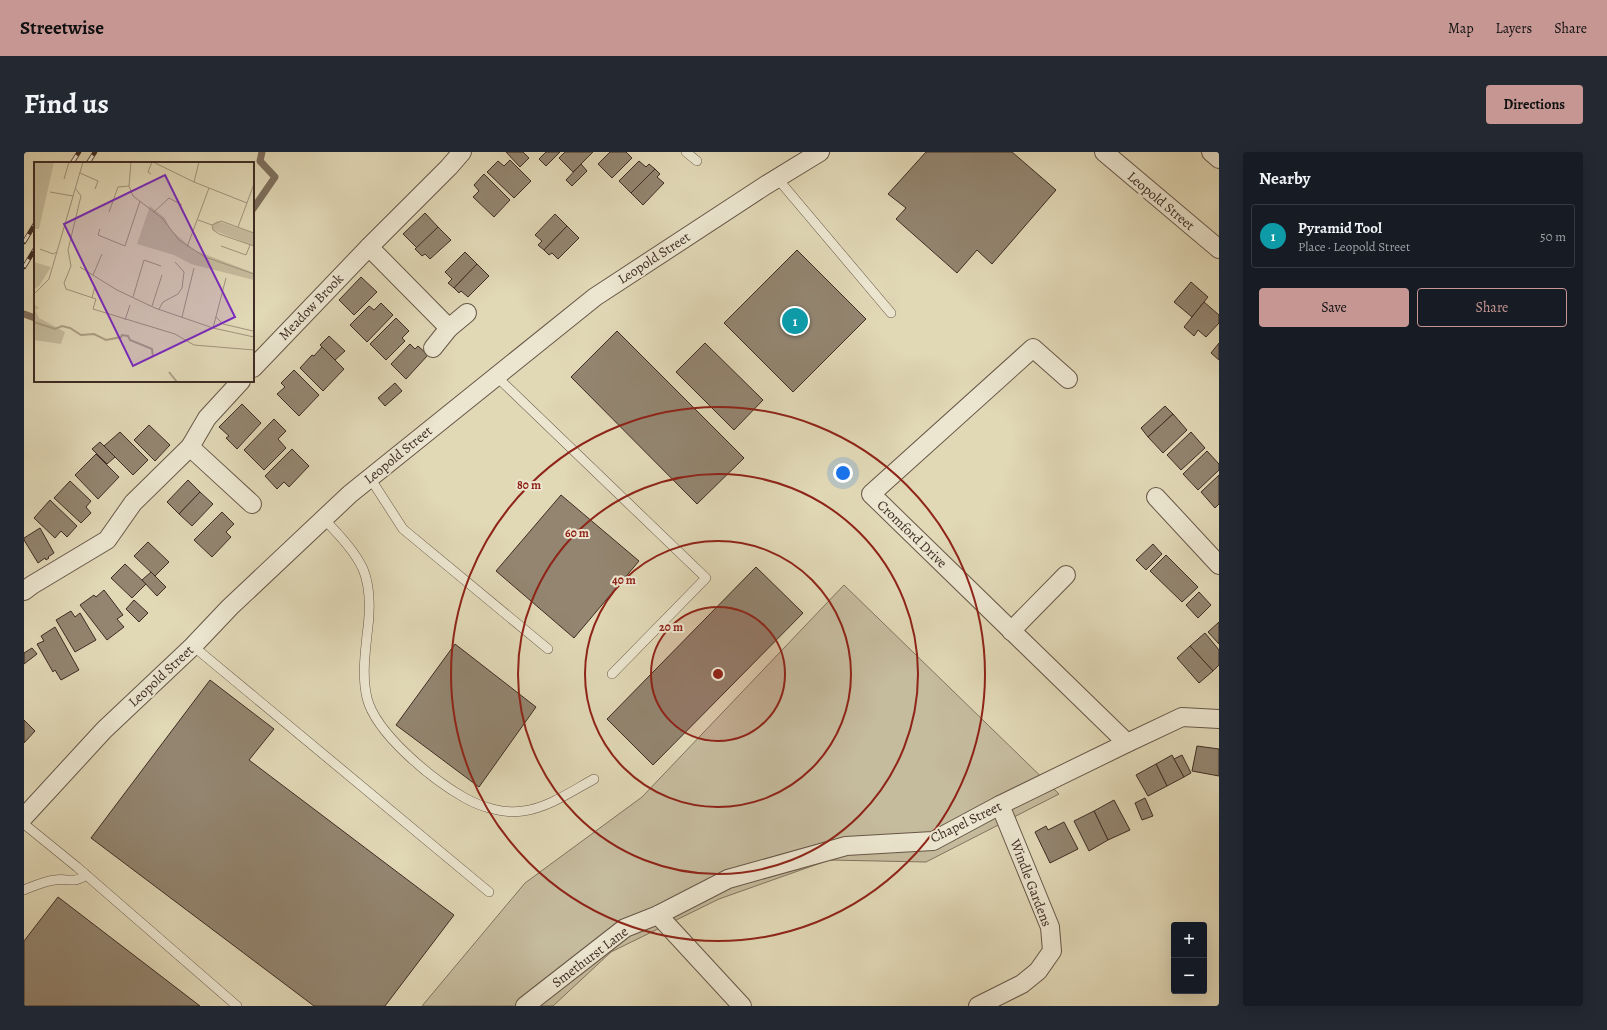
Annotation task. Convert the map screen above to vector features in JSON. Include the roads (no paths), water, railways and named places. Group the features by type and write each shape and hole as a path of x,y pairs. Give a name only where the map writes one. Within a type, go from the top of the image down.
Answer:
{"street":[{"name":"Meadow Brook","path":"254,367 462,152"},
{"name":"Leopold Street","path":"24,817 104,730 193,646 230,607 350,494 595,297 777,178 820,152"},
{"name":"Leopold Street","path":"1104,152 1219,249"},
{"path":"1211,152 1219,160"},
{"path":"369,247 449,328"},
{"path":"433,348 449,328 467,313"},
{"name":"Cromford Drive","path":"1068,378 1033,348 871,494 1127,743"},
{"path":"24,591 107,540 133,503 190,446 207,418 240,382"},
{"path":"190,446 252,504"},
{"path":"1156,497 1219,565"},
{"path":"1011,631 1066,575"},
{"name":"Chapel Street","path":"658,915 728,880 846,846 933,841 1000,805 1182,717 1219,719"},
{"name":"Windle Gardens","path":"985,1004 1022,984 1038,971 1052,951 1050,927 1000,805"},
{"path":"658,915 742,1006"},
{"name":"Smethurst Lane","path":"525,1006 625,928 658,915"}],"lane":[{"path":"686,152 697,161"},
{"path":"777,178 891,313"},
{"path":"496,376 706,578 612,674"},
{"path":"370,478 403,530 548,649"},
{"path":"324,519 348,545 363,569 368,591 369,614 364,675 367,698 378,722 396,744 430,773 465,798 494,810 523,811 547,804 594,779"},
{"path":"193,646 489,892"},
{"path":"24,824 237,1006"},
{"path":"24,890 43,882 56,879 79,881 86,876"}],"waterway":[{"path":"254,208 275,177 260,161 262,152"},
{"path":"24,314 34,318"}],"railway":[{"path":"73,162 79,152"},
{"path":"89,162 95,152"},
{"path":"24,242 34,226"},
{"path":"24,267 34,251"}],"place":[{"name":"Pyramid Tool","path":"795,321"}]}
